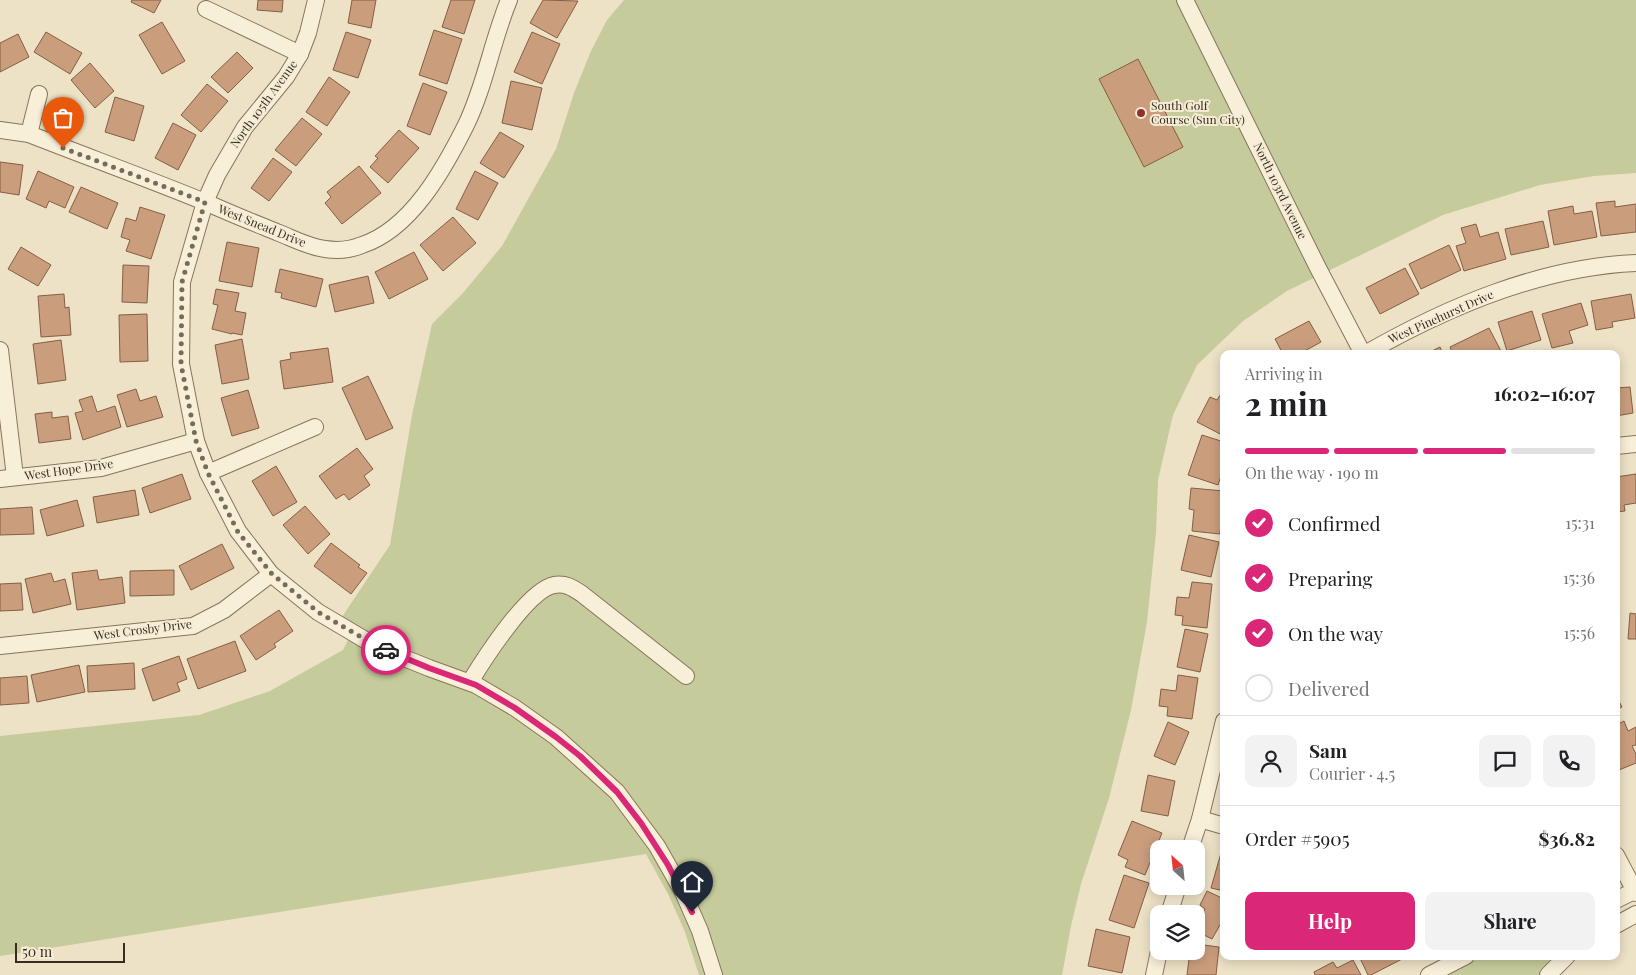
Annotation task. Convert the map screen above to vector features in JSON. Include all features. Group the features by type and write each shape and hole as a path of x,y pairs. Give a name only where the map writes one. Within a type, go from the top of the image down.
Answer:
{"street":[{"name":"North 105th Avenue","path":"316,0 308,33 300,54 286,77 245,127 205,202 182,282 181,364 196,441 208,473 238,532 272,574 318,612 377,646 429,668 470,682 515,708 556,737 617,792 657,846 683,892 700,931 714,975"},
{"name":"West Snead Drive","path":"0,130 29,134 205,202 306,245 344,250 362,246 378,238 408,215 423,196 450,153 466,124 479,93 490,50 509,0"},
{"name":"North 103rd Avenue","path":"1185,0 1317,266 1362,350"},
{"name":"North 105th Avenue","path":"206,9 300,54"},
{"path":"29,134 39,94"},
{"name":"West Pinehurst Drive","path":"1372,350 1450,310 1493,293 1579,270 1636,263"},
{"path":"0,350 8,478"},
{"path":"208,473 315,427"},
{"name":"West Hope Drive","path":"8,478 102,468 196,441"},
{"path":"1620,446 1636,444"},
{"name":"West Crosby Drive","path":"0,646 193,626 224,610 272,574"},
{"path":"470,682 521,610 540,592 552,586 561,585 569,586 582,594 686,676"},
{"path":"1193,840 1220,737"},
{"path":"1200,818 1220,825"},
{"path":"1620,862 1636,891 1620,898"},
{"path":"1620,923 1636,914"},
{"path":"1154,975 1157,960"},
{"path":"1429,975 1458,960"},
{"path":"1548,975 1562,960"}],"green space":[{"name":"South Golf Course (Sun City)","path":"624,0 1636,0 1636,173 1594,176 1540,185 1443,215 1287,291 1243,321 1197,365 1173,415 1158,480 1156,533 1147,622 1131,710 1109,798 1081,884 1062,975 699,975 685,932 668,894 646,854 0,956 0,736 199,715 270,691 343,650 352,632 338,623 390,545 412,415 432,324 463,293 502,246 556,149 574,93 591,51 607,20"},
{"path":"1474,960 1553,960 1541,975 1446,975"}],"building":[{"path":"132,0 161,0 154,13 131,2"},
{"path":"258,0 283,0 282,12 257,10"},
{"path":"352,0 376,0 371,28 348,23"},
{"path":"451,0 475,0 464,34 442,27"},
{"path":"543,0 578,1 557,38 530,23"},
{"path":"162,22 185,61 162,74 139,35"},
{"path":"434,30 462,39 447,84 419,75"},
{"path":"46,32 82,53 70,74 34,52"},
{"path":"346,32 371,40 358,78 333,70"},
{"path":"532,32 560,44 542,84 514,72"},
{"path":"18,34 29,57 0,72 0,43"},
{"path":"237,52 253,68 228,93 211,77"},
{"name":"South Golf Course (Sun City)","path":"1138,59 1183,147 1144,167 1099,79"},
{"path":"90,63 114,91 95,108 71,80"},
{"path":"329,77 350,92 327,126 306,112"},
{"path":"511,81 542,88 532,130 502,123"},
{"path":"423,83 447,92 430,135 407,126"},
{"path":"207,84 228,101 201,132 181,115"},
{"path":"115,97 144,106 134,141 105,132"},
{"path":"302,118 322,134 296,166 275,150"},
{"path":"173,123 196,135 178,170 155,158"},
{"path":"399,130 419,148 388,183 370,167 378,158 375,156"},
{"path":"500,132 524,146 504,178 480,163"},
{"path":"273,158 292,172 269,201 251,188"},
{"path":"0,162 23,165 19,195 0,192"},
{"path":"359,166 381,193 342,224 325,203 331,197 327,192"},
{"path":"38,171 74,187 65,208 49,201 46,208 26,199"},
{"path":"475,171 498,183 478,220 456,209"},
{"path":"81,187 118,203 107,229 69,212"},
{"path":"1615,201 1615,207 1636,204 1636,232 1601,236 1596,203"},
{"path":"1573,206 1574,214 1592,211 1597,237 1554,245 1548,211"},
{"path":"140,207 165,215 151,259 126,251 130,240 121,237 126,218 136,221"},
{"path":"453,217 476,243 443,271 420,245"},
{"path":"1543,221 1549,247 1511,255 1505,229"},
{"path":"1476,224 1480,237 1498,232 1506,259 1464,271 1456,246 1466,243 1461,228"},
{"path":"227,242 259,248 252,287 219,281"},
{"path":"1449,245 1461,270 1421,289 1409,264"},
{"path":"21,247 51,265 38,286 8,269"},
{"path":"414,252 428,279 389,299 375,272"},
{"path":"123,265 149,266 147,303 122,302"},
{"path":"1405,268 1419,294 1380,314 1366,288"},
{"path":"280,269 323,279 316,307 281,298 282,293 275,292"},
{"path":"368,276 374,303 335,312 329,285"},
{"path":"216,289 239,293 235,311 246,313 242,335 212,329 218,305 213,304"},
{"path":"64,294 65,308 69,307 71,335 41,337 38,296"},
{"path":"1631,294 1635,318 1612,322 1613,327 1596,330 1591,301"},
{"path":"1581,303 1588,325 1569,331 1573,343 1552,348 1542,314"},
{"path":"1532,311 1541,340 1507,350 1498,322"},
{"path":"147,314 148,361 120,362 119,315"},
{"path":"1309,321 1321,342 1306,350 1281,350 1275,339"},
{"path":"1489,328 1500,350 1451,350 1450,347"},
{"path":"242,339 249,379 222,384 215,345"},
{"path":"61,340 66,380 38,384 33,344"},
{"path":"328,348 333,382 284,389 280,361 291,359 290,353"},
{"path":"368,376 393,428 366,440 342,388"},
{"path":"1630,387 1633,413 1620,415 1620,388"},
{"path":"136,389 140,401 156,396 163,417 127,427 117,395"},
{"path":"248,390 259,428 232,436 221,398"},
{"path":"1220,395 1220,434 1197,422 1210,397 1217,400"},
{"path":"92,396 97,412 115,406 121,427 83,440 75,413 83,411 79,400"},
{"path":"52,412 52,418 68,416 71,439 39,443 35,414"},
{"path":"1202,435 1220,441 1220,479 1218,485 1188,475"},
{"path":"357,448 373,469 364,476 370,485 349,500 344,494 336,499 319,476"},
{"path":"276,466 297,502 273,516 252,481"},
{"path":"182,474 191,499 150,513 142,488"},
{"path":"1636,474 1636,503 1624,505 1625,511 1620,512 1620,476"},
{"path":"1191,488 1220,491 1220,534 1192,531 1194,510 1189,509"},
{"path":"135,490 139,515 97,523 93,497"},
{"path":"77,500 84,526 47,536 40,510"},
{"path":"305,506 330,534 308,554 283,525"},
{"path":"32,507 34,534 0,535 0,509"},
{"path":"1189,535 1219,542 1211,577 1181,570"},
{"path":"331,543 360,565 358,567 367,573 351,594 314,566"},
{"path":"222,544 234,568 191,590 179,566"},
{"path":"97,570 99,580 122,577 125,603 77,610 72,573"},
{"path":"174,570 174,595 130,596 130,571"},
{"path":"51,573 54,582 65,579 71,604 33,613 25,579"},
{"path":"1192,582 1212,584 1207,628 1182,625 1183,616 1175,615 1177,597 1189,598"},
{"path":"21,583 23,610 0,611 0,584"},
{"path":"279,610 293,631 274,644 276,647 256,660 240,636"},
{"path":"1630,613 1636,614 1636,639 1628,639"},
{"path":"1185,629 1208,634 1200,672 1177,667"},
{"path":"235,641 246,671 198,689 187,659"},
{"path":"179,656 187,679 177,683 180,691 153,701 142,669"},
{"path":"134,663 135,689 88,692 87,666"},
{"path":"79,665 85,692 37,702 31,675"},
{"path":"1178,675 1198,678 1192,719 1167,716 1168,707 1159,706 1161,689 1176,691"},
{"path":"27,676 29,703 0,705 0,678"},
{"path":"1624,721 1628,731 1636,727 1636,745 1632,746 1636,754 1636,763 1620,770 1620,723"},
{"path":"1168,722 1189,732 1175,765 1154,756"},
{"path":"1148,775 1175,781 1168,816 1141,811"},
{"path":"1132,821 1162,833 1159,840 1150,840 1150,863 1145,875 1125,867 1128,860 1118,855"},
{"path":"1220,856 1220,890 1211,888"},
{"path":"1124,875 1149,883 1134,928 1109,920"},
{"path":"1207,891 1220,897 1220,925 1212,939 1205,936 1205,905 1200,905"},
{"path":"1096,929 1130,937 1122,973 1088,966"},
{"path":"1205,945 1219,947 1216,975 1187,975 1189,960 1205,960"},
{"path":"1353,960 1361,975 1315,975 1314,972 1333,962 1337,968"},
{"path":"1361,960 1400,960 1371,975 1368,975"}],"way so far":[{"path":"63,148 205,202 182,282 181,364 196,441 208,473 238,532 272,574 318,612 386,650"}],"place":[{"name":"South Golf Course (Sun City)","path":"1141,113"}],"route":[{"path":"386,650 476,685 515,708 580,756 617,792 641,823 668,865 692,912"}]}
